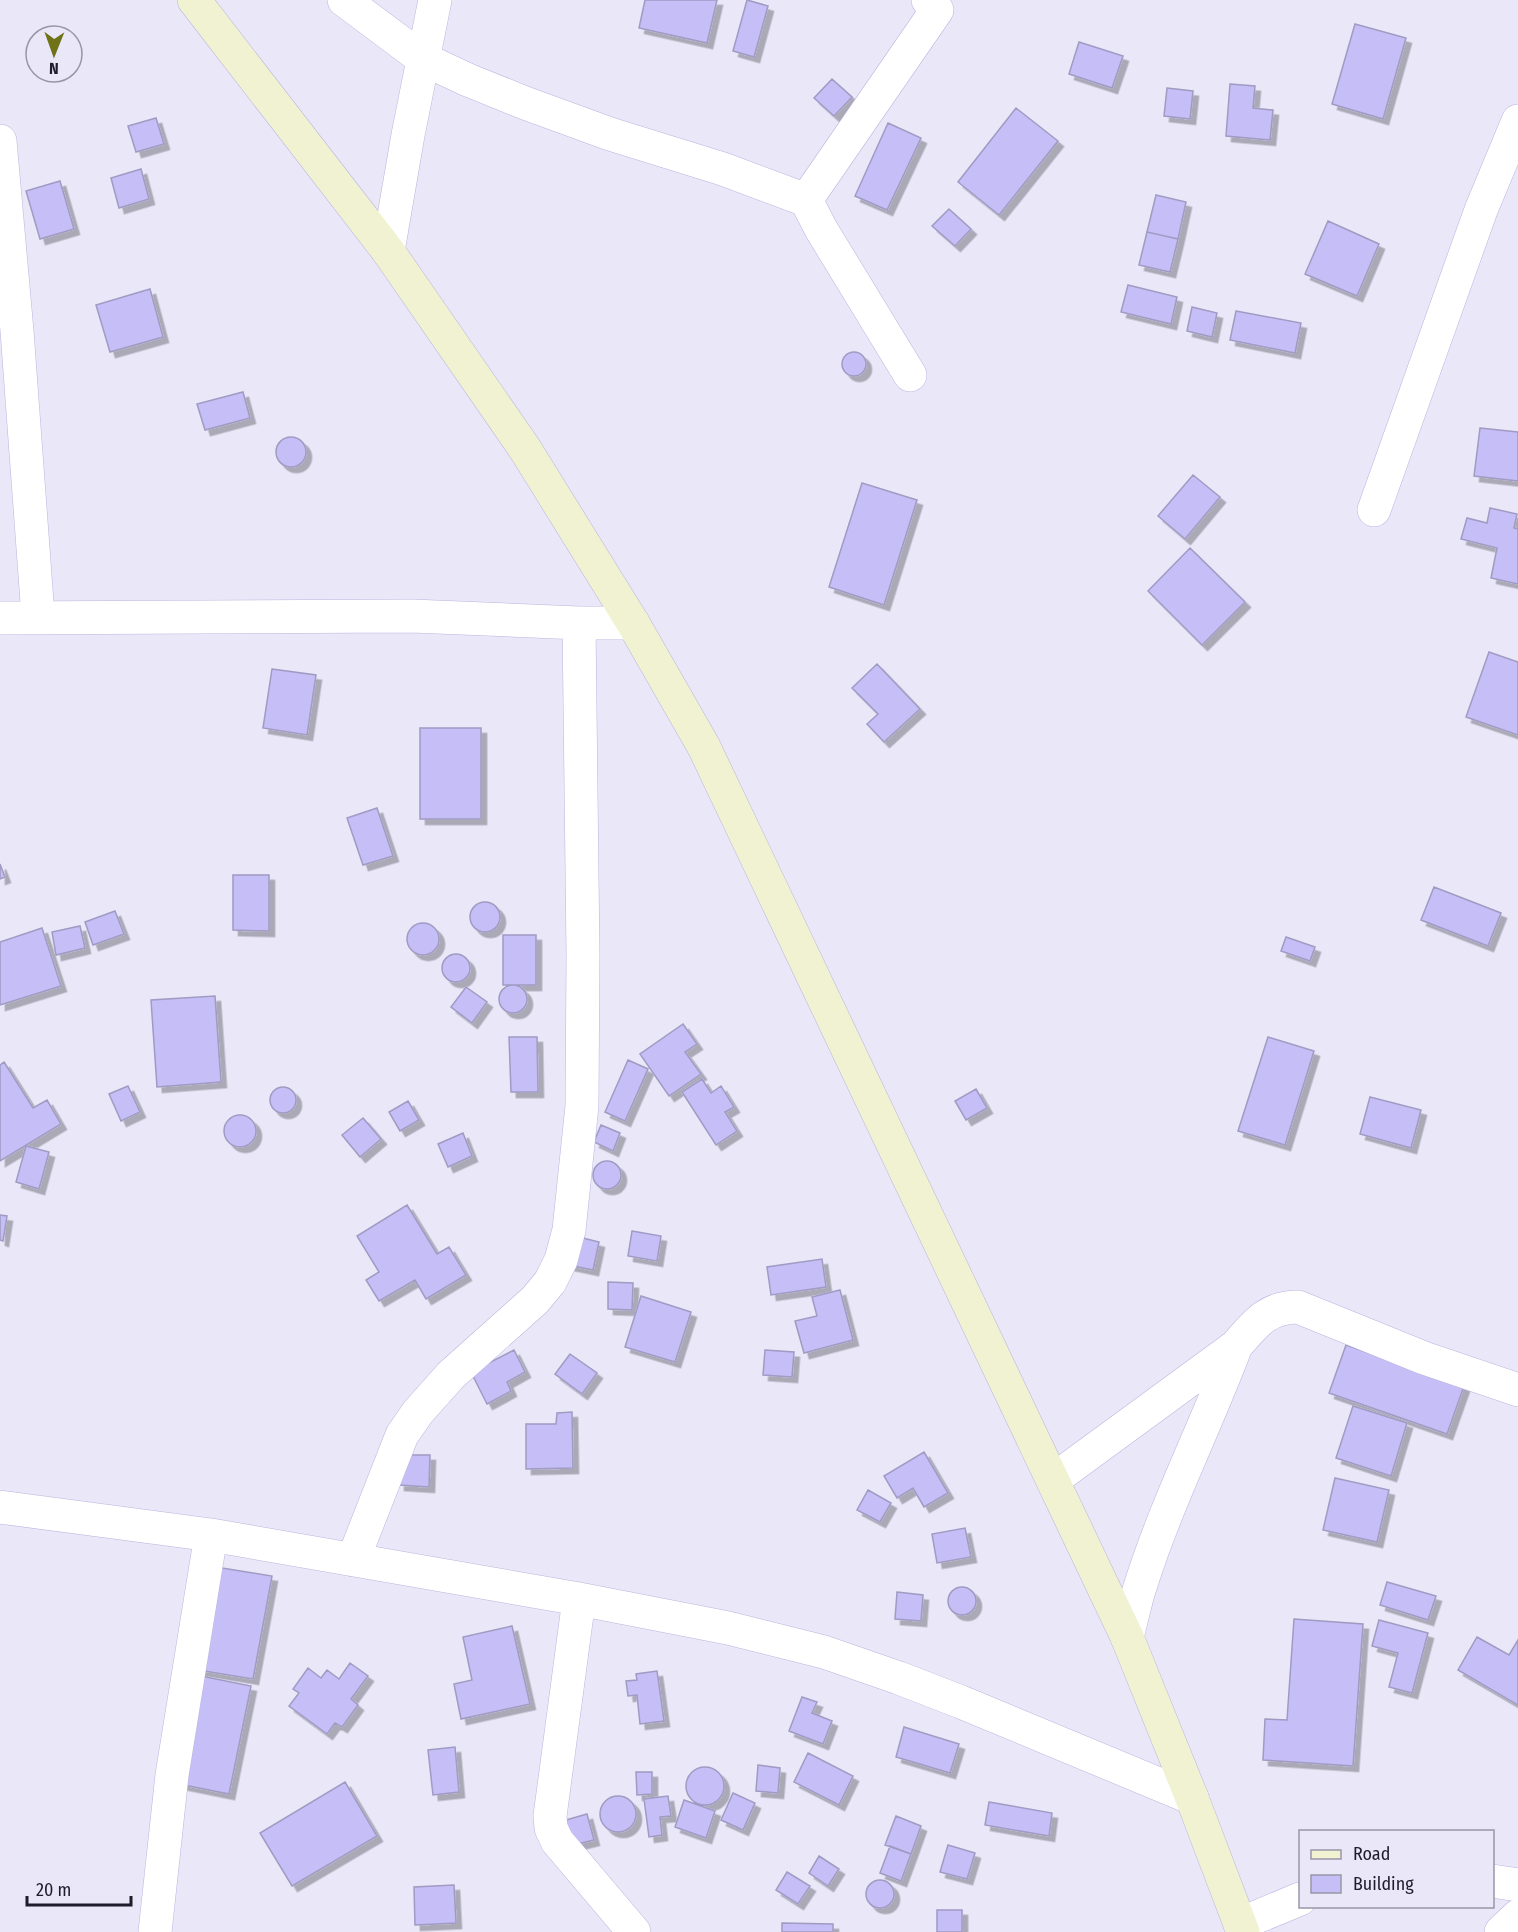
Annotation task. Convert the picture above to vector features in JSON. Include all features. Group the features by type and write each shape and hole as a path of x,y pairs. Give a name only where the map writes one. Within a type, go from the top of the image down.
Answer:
{"street":[{"path":"194,0 388,251 525,449 633,623 704,747 1127,1637 1241,1928 1299,1899"},
{"path":"344,0 423,59 525,104 610,134 723,169 806,200 821,229 910,375"},
{"path":"388,251 435,0"},
{"path":"806,200 937,10 928,0"},
{"path":"1374,510 1481,210 1518,121"},
{"path":"0,141 38,616"},
{"path":"0,618 38,616 412,616 633,623"},
{"path":"353,1560 402,1435 418,1412 452,1375 535,1300 550,1282 561,1260 569,1230 582,1106 583,955 579,623"},
{"path":"1053,1480 1236,1346 1255,1324 1274,1310 1298,1307 1424,1358 1518,1390"},
{"path":"1127,1637 1141,1584 1170,1503 1215,1401 1236,1346"},
{"path":"0,1507 211,1535 579,1599 728,1628 825,1652 961,1702 1192,1798"},
{"path":"155,1932 172,1775 211,1535"},
{"path":"579,1599 550,1816 551,1828 557,1841 634,1932"},
{"path":"1494,1881 1518,1885"},
{"path":"1501,1932 1518,1916"}],"building":[{"path":"645,0 717,0 707,43 639,28"},
{"path":"747,0 768,6 754,57 733,51"},
{"path":"1355,24 1406,38 1383,119 1332,104"},
{"path":"1079,42 1123,56 1112,88 1069,74"},
{"path":"832,79 852,97 834,116 814,98"},
{"path":"1230,84 1255,86 1253,108 1273,110 1270,140 1226,136"},
{"path":"1167,88 1193,91 1190,119 1164,116"},
{"path":"1016,108 1058,141 999,215 958,182"},
{"path":"156,118 164,144 136,152 128,126"},
{"path":"888,123 921,138 887,210 855,196"},
{"path":"141,169 149,199 119,208 111,178"},
{"path":"60,181 74,229 40,239 26,191"},
{"path":"1156,195 1186,202 1178,239 1147,232"},
{"path":"949,209 971,229 955,246 932,226"},
{"path":"1328,221 1379,244 1357,296 1305,274"},
{"path":"1147,232 1178,239 1170,272 1139,265"},
{"path":"1128,285 1177,297 1171,324 1121,312"},
{"path":"150,289 163,337 110,352 96,305"},
{"path":"1192,307 1217,313 1212,337 1187,331"},
{"path":"1236,311 1301,323 1295,353 1230,340"},
{"path":"854,352 859,353 865,359 865,369 859,375 854,376 849,375 843,369 842,364 843,359 849,353"},
{"path":"243,392 250,418 205,430 197,404"},
{"path":"1480,428 1518,432 1518,481 1474,476"},
{"path":"291,437 301,442 306,452 301,462 291,467 281,462 276,452 281,442"},
{"path":"1193,475 1220,497 1185,539 1158,516"},
{"path":"862,483 917,500 884,605 829,587"},
{"path":"1490,508 1517,514 1514,528 1518,529 1518,584 1491,578 1497,548 1461,539 1467,518 1487,523"},
{"path":"1190,548 1245,602 1202,645 1148,591"},
{"path":"1489,652 1518,662 1518,735 1466,717"},
{"path":"877,664 920,709 884,742 867,724 878,714 852,688"},
{"path":"272,669 316,675 307,735 263,728"},
{"path":"420,728 481,728 481,819 420,819"},
{"path":"377,808 393,856 363,865 347,818"},
{"path":"0,864 5,877 0,879"},
{"path":"233,875 269,875 269,931 233,930"},
{"path":"1434,887 1501,913 1488,946 1421,920"},
{"path":"485,902 496,906 500,917 496,928 485,932 474,928 470,917 474,906"},
{"path":"115,911 124,934 93,945 85,922"},
{"path":"423,923 434,928 439,939 434,950 423,955 412,950 407,939 412,928"},
{"path":"80,926 85,948 56,955 52,932"},
{"path":"42,928 61,986 0,1005 0,942"},
{"path":"503,935 536,935 536,985 503,985"},
{"path":"1286,937 1315,947 1310,961 1281,951"},
{"path":"456,954 466,958 470,968 466,978 456,982 446,978 442,968 446,958"},
{"path":"513,985 523,989 527,999 523,1009 513,1013 503,1009 499,999 503,989"},
{"path":"466,987 487,1002 472,1023 451,1007"},
{"path":"215,996 221,1082 157,1087 151,1000"},
{"path":"683,1024 697,1044 685,1052 701,1074 669,1096 640,1054"},
{"path":"509,1037 537,1037 538,1092 511,1092"},
{"path":"1268,1037 1314,1051 1285,1145 1238,1131"},
{"path":"628,1060 648,1069 625,1121 605,1112"},
{"path":"4,1062 33,1108 47,1100 61,1124 0,1161 0,1065"},
{"path":"702,1079 711,1093 721,1086 734,1107 725,1112 737,1131 716,1145 682,1092"},
{"path":"128,1086 140,1112 121,1121 109,1094"},
{"path":"283,1087 293,1090 296,1100 293,1110 283,1113 273,1110 270,1100 273,1090"},
{"path":"976,1089 987,1108 966,1120 955,1101"},
{"path":"1370,1097 1421,1110 1411,1148 1360,1134"},
{"path":"408,1101 419,1120 400,1131 389,1112"},
{"path":"240,1115 252,1119 256,1131 252,1143 240,1147 228,1143 224,1131 228,1119"},
{"path":"363,1118 381,1139 360,1157 342,1135"},
{"path":"601,1125 620,1133 613,1151 594,1142"},
{"path":"463,1133 472,1156 448,1167 438,1144"},
{"path":"26,1146 49,1152 39,1189 16,1182"},
{"path":"607,1161 617,1165 621,1175 617,1185 607,1189 597,1185 593,1175 597,1165"},
{"path":"407,1205 437,1254 449,1247 466,1275 426,1299 415,1280 379,1301 366,1280 379,1272 357,1236"},
{"path":"0,1215 7,1216 3,1241 0,1240"},
{"path":"632,1231 661,1236 657,1261 628,1256"},
{"path":"575,1236 599,1242 593,1270 568,1265"},
{"path":"822,1259 826,1287 771,1295 767,1267"},
{"path":"608,1282 633,1283 632,1310 608,1309"},
{"path":"840,1290 853,1340 804,1353 795,1321 817,1316 812,1297"},
{"path":"641,1296 691,1312 675,1362 625,1347"},
{"path":"1346,1345 1464,1386 1447,1434 1329,1393"},
{"path":"514,1350 525,1372 507,1382 511,1391 487,1404 471,1372"},
{"path":"765,1350 794,1352 792,1377 763,1375"},
{"path":"570,1354 597,1373 582,1394 555,1374"},
{"path":"1353,1406 1407,1423 1391,1476 1336,1458"},
{"path":"572,1412 573,1468 526,1469 526,1424 556,1424 557,1413"},
{"path":"924,1452 948,1493 924,1507 913,1488 897,1498 884,1476"},
{"path":"400,1455 430,1455 429,1487 399,1485"},
{"path":"1335,1478 1389,1490 1377,1542 1323,1530"},
{"path":"868,1490 891,1503 880,1522 857,1510"},
{"path":"965,1528 971,1557 937,1563 932,1534"},
{"path":"216,1567 272,1576 253,1679 198,1670"},
{"path":"1387,1582 1436,1596 1428,1620 1380,1605"},
{"path":"962,1587 972,1591 976,1601 972,1611 962,1615 952,1611 948,1601 952,1591"},
{"path":"897,1592 923,1595 921,1621 895,1619"},
{"path":"1294,1619 1363,1624 1353,1766 1263,1760 1265,1719 1287,1720"},
{"path":"1379,1620 1428,1633 1412,1693 1389,1687 1398,1653 1372,1646"},
{"path":"512,1626 530,1704 461,1719 454,1684 472,1680 463,1637"},
{"path":"1477,1637 1509,1655 1518,1640 1518,1705 1458,1670"},
{"path":"350,1663 368,1676 351,1699 358,1705 342,1727 335,1723 327,1734 289,1706 299,1693 293,1689 308,1668 321,1678 327,1670 339,1679"},
{"path":"657,1671 664,1721 640,1724 637,1695 628,1696 626,1681 637,1680 636,1674"},
{"path":"196,1675 251,1686 229,1794 174,1783"},
{"path":"802,1697 817,1702 812,1713 832,1721 823,1744 789,1731"},
{"path":"904,1727 959,1744 950,1773 896,1757"},
{"path":"455,1747 459,1792 433,1795 428,1750"},
{"path":"808,1753 853,1776 839,1805 794,1782"},
{"path":"758,1765 780,1768 778,1793 756,1791"},
{"path":"705,1767 718,1773 724,1786 718,1799 705,1805 692,1799 686,1786 692,1773"},
{"path":"636,1772 652,1772 652,1794 637,1795"},
{"path":"345,1782 377,1836 292,1886 260,1833"},
{"path":"733,1793 755,1803 743,1830 721,1820"},
{"path":"618,1796 631,1801 636,1814 631,1827 618,1832 605,1827 600,1814 605,1801"},
{"path":"668,1796 671,1816 660,1817 662,1835 649,1837 644,1799"},
{"path":"684,1800 715,1811 706,1838 675,1827"},
{"path":"989,1802 1052,1813 1049,1836 985,1825"},
{"path":"587,1814 594,1840 565,1847 559,1822"},
{"path":"896,1816 921,1826 911,1854 885,1845"},
{"path":"948,1845 975,1853 967,1879 940,1872"},
{"path":"890,1846 911,1854 901,1881 880,1873"},
{"path":"819,1856 839,1869 828,1886 809,1873"},
{"path":"787,1872 810,1886 798,1904 776,1890"},
{"path":"880,1880 890,1884 894,1894 890,1904 880,1908 870,1904 866,1894 870,1884"},
{"path":"454,1885 456,1923 415,1925 414,1887"},
{"path":"937,1910 962,1910 962,1932 937,1932"},
{"path":"782,1923 833,1924 833,1932 782,1932"}]}
